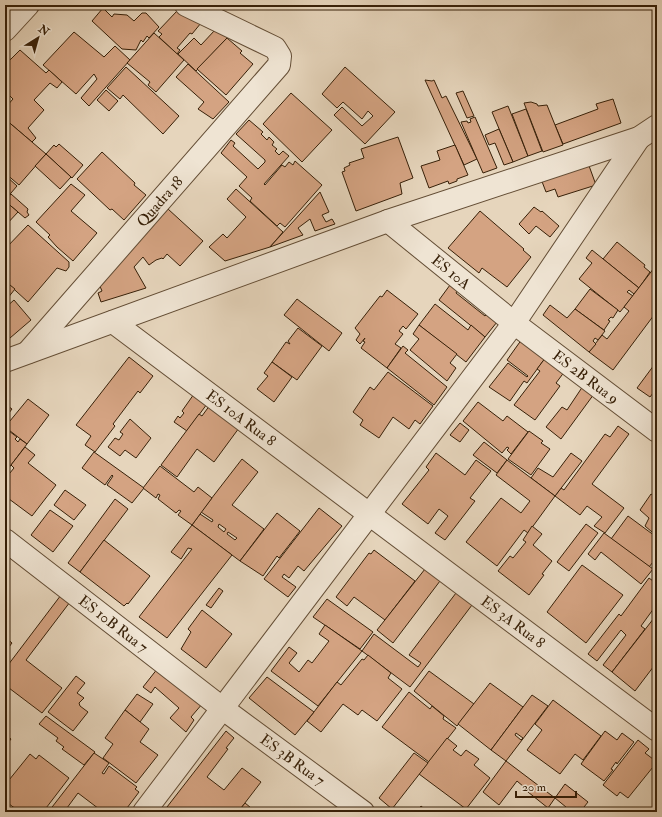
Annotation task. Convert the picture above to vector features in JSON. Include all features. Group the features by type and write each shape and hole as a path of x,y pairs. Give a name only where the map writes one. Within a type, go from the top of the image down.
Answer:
{"street":[{"path":"5,30 28,5"},
{"name":"Quadra 18","path":"28,352 279,65 280,56 275,48 186,5"},
{"path":"5,362 28,352 388,221 652,130"},
{"path":"144,812 514,323 652,130"},
{"name":"ES 10A","path":"388,221 514,323"},
{"name":"ES 10A Rua 8","path":"112,322 369,513"},
{"name":"ES 2B Rua 9","path":"514,323 657,431"},
{"name":"ES 3A Rua 8","path":"369,513 657,730"},
{"name":"ES 10B Rua 7","path":"5,540 222,708"},
{"name":"ES 3B Rua 7","path":"222,708 363,812"}],"building":[{"path":"103,8 112,17 114,14 127,15 134,21 142,13 146,13 159,27 149,38 147,36 143,42 141,40 136,50 122,49 92,21"},
{"path":"177,11 201,23 177,48 180,50 177,54 159,37 162,34 158,31"},
{"path":"215,30 228,37 196,71 178,54 194,38 201,45"},
{"path":"74,32 104,57 115,46 130,60 89,106 81,98 97,79 94,74 76,94 43,65"},
{"path":"154,33 184,60 156,92 148,85 150,82 127,63"},
{"path":"227,38 242,51 240,53 253,64 226,95 197,69"},
{"path":"20,50 46,73 49,70 62,82 57,88 50,83 34,100 44,110 28,128 36,138 32,142 5,119 5,108 13,99 5,91 5,63"},
{"path":"188,64 229,102 213,119 198,109 204,102 176,77"},
{"path":"126,67 179,116 163,134 123,95 120,99 107,88"},
{"path":"345,67 395,112 365,144 334,115 342,107 362,126 373,116 368,111 362,119 343,102 337,108 322,94"},
{"path":"425,80 434,80 442,98 446,96 477,159 464,165"},
{"path":"106,90 118,101 109,111 97,100"},
{"path":"463,91 474,116 467,118 456,93"},
{"path":"291,93 332,130 302,162 263,124"},
{"path":"613,99 621,123 563,144 555,125 598,109 596,104"},
{"path":"531,102 537,104 538,106 547,105 563,145 543,152 524,103"},
{"path":"508,106 528,156 513,162 492,112"},
{"path":"526,109 542,151 528,156 512,114"},
{"path":"475,117 497,168 483,173 461,122 471,122 470,119"},
{"path":"5,119 46,154 19,185 5,173"},
{"path":"249,120 263,132 261,134 267,140 269,137 274,142 272,145 277,149 275,151 279,155 283,151 289,156 264,184 265,185 282,165 285,167 289,162 293,165 295,161 322,185 285,227 280,223 277,226 250,201 252,198 239,186 247,177 221,153 231,140 235,143 233,146 258,169 265,162 265,160 236,134"},
{"path":"499,129 513,162 504,165 495,143 489,145 485,135"},
{"path":"398,137 413,178 400,183 402,194 356,211 342,172 345,171 344,168 350,165 349,163 364,158 361,149"},
{"path":"59,144 83,165 72,178 46,154 54,145 56,147"},
{"path":"455,145 468,175 449,184 448,181 429,188 421,166 440,160 437,151"},
{"path":"102,152 135,183 134,185 146,195 124,220 112,209 110,210 77,179"},
{"path":"46,154 71,177 60,189 35,166"},
{"path":"588,163 596,185 558,197 555,189 546,192 541,179"},
{"path":"5,175 17,186 5,200"},
{"path":"71,184 85,195 71,211 97,233 73,261 57,247 48,237 50,235 36,222"},
{"path":"236,189 283,232 270,247 225,261 209,247 223,234 227,238 246,217 227,199"},
{"path":"320,192 329,212 322,215 326,222 332,219 335,224 315,231 310,219 298,228 303,235 270,247"},
{"path":"11,194 28,209 27,212 29,215 25,218 5,201"},
{"path":"5,201 18,212 5,226"},
{"path":"534,207 541,212 542,211 559,226 550,237 536,226 529,234 519,224"},
{"path":"168,209 203,241 180,266 167,254 163,259 156,260 149,265 143,257 134,267 146,288 101,302 98,293 102,291 99,284"},
{"path":"480,211 524,249 523,250 531,257 507,287 482,268 479,273 448,248"},
{"path":"28,225 69,262 69,267 66,271 57,268 28,302 5,281 5,249"},
{"path":"617,242 645,265 644,267 650,272 639,288 603,259"},
{"path":"592,250 639,288 634,294 629,290 627,292 633,296 620,312 579,279 592,263 586,258"},
{"path":"654,268 657,270 657,311 613,370 589,352 602,335 607,339 629,311 624,307"},
{"path":"5,281 15,289 7,299 5,297"},
{"path":"450,285 457,291 456,293 485,316 487,314 497,322 485,337 439,300"},
{"path":"590,289 618,310 613,318 611,317 608,320 610,321 604,330 575,309"},
{"path":"387,290 418,314 406,329 403,326 399,331 403,334 395,344 401,348 387,368 361,348 365,342 363,341 365,338 360,344 356,340 360,334 355,328 380,296 382,297"},
{"path":"297,299 342,333 329,351 284,315"},
{"path":"14,300 31,320 10,338 5,333 5,308"},
{"path":"435,304 468,330 471,325 485,337 466,362 419,325"},
{"path":"550,305 567,318 575,309 605,331 598,340 595,338 593,341 596,344 589,352 543,315"},
{"path":"419,325 457,354 450,363 456,368 447,381 410,350 419,339 413,334"},
{"path":"298,328 322,346 297,380 272,362 286,342 290,344 288,341"},
{"path":"522,339 546,357 527,383 524,381 510,401 489,387 508,363 527,377 528,376 507,360"},
{"path":"403,346 408,350 405,353 447,387 434,405 387,368"},
{"path":"129,357 153,376 140,393 138,391 113,424 115,426 95,452 85,445 91,436 76,425"},
{"path":"546,357 565,371 556,383 560,386 535,420 514,405 540,371 537,369"},
{"path":"657,361 657,388 650,397 637,388"},
{"path":"272,362 292,377 274,402 257,389 268,376 264,373"},
{"path":"388,372 433,406 420,424 415,420 409,429 393,417 379,438 360,425 363,420 353,412 370,387 374,390"},
{"path":"583,386 594,394 561,439 546,427 562,407 567,410"},
{"path":"194,394 207,404 187,431 174,422 178,416 180,418 184,413 182,411"},
{"path":"28,399 49,415 27,444 5,427"},
{"path":"478,402 503,421 507,416 528,432 511,454 507,450 509,448 507,447 502,453 463,421"},
{"path":"5,404 12,409 5,418"},
{"path":"210,405 239,428 214,462 197,449 177,477 161,465 199,414 202,416"},
{"path":"130,419 151,438 136,458 125,450 120,456 108,447 115,438 119,440 123,434 120,432"},
{"path":"460,423 469,430 460,442 450,435"},
{"path":"618,426 629,434 592,484 624,508 605,533 594,526 602,517 587,506 580,515 555,496 561,488 564,490 605,434 610,437"},
{"path":"5,428 17,437 15,439 18,442 20,439 27,444 8,469 5,467"},
{"path":"529,431 543,441 541,443 550,449 531,475 508,459"},
{"path":"484,442 507,460 497,473 473,455"},
{"path":"25,447 35,455 28,463 56,485 32,516 5,496 5,479 14,468 11,465"},
{"path":"94,452 144,488 132,503 107,485 113,476 112,475 105,485 82,468"},
{"path":"436,453 465,475 476,460 491,471 470,498 475,501 445,540 435,533 448,516 439,509 428,524 402,504 429,470 426,467"},
{"path":"571,453 582,461 555,496 531,478 538,468 553,477"},
{"path":"242,459 258,472 232,505 264,529 240,561 192,525 200,514 212,522 213,520 201,512","holes":["219,524 226,529 224,532 218,527","228,532 237,538 235,540 227,534"]},
{"path":"507,460 555,496 528,533 524,530 497,566 466,542 501,498 521,513 530,501 496,475"},
{"path":"160,466 194,492 198,487 212,498 192,525 178,515 181,511 179,510 176,513 158,499 160,495 158,494 156,498 143,488"},
{"path":"65,490 86,505 74,520 54,505"},
{"path":"651,494 657,498 657,525 652,532 645,526 649,518 640,510"},
{"path":"115,499 128,509 80,572 68,563"},
{"path":"319,508 342,526 304,571 298,566 289,578 284,574 282,577 296,587 288,597 264,579"},
{"path":"50,510 73,526 53,552 31,535"},
{"path":"277,513 300,531 279,558 277,556 263,576 240,561"},
{"path":"628,516 655,536 657,533 657,557 649,567 611,539"},
{"path":"586,524 598,533 569,571 557,562"},
{"path":"192,525 232,555 167,638 139,617 192,549 188,548 181,559 171,552"},
{"path":"532,526 542,534 533,545 552,561 542,574 544,575 529,595 498,571 510,556 513,558 526,542 523,540"},
{"path":"604,533 653,569 641,584 601,552 595,560 588,554"},
{"path":"104,540 150,576 128,604 127,603 124,606 80,572"},
{"path":"374,550 415,581 385,620 354,597 347,606 336,597 369,553 371,554"},
{"path":"582,565 623,595 586,643 547,612"},
{"path":"425,569 440,581 393,643 377,630"},
{"path":"649,578 657,584 657,604 641,626 645,629 612,672 603,665 626,635 621,630 597,661 588,654 619,614 621,616"},
{"path":"219,588 223,591 211,608 206,605"},
{"path":"456,593 472,605 410,687 362,651 374,634 418,667 421,663 409,655"},
{"path":"61,595 70,602 26,660 62,688 42,713 5,685 5,669"},
{"path":"327,599 373,632 360,649 313,617"},
{"path":"202,610 232,634 206,668 181,649 191,632 188,629"},
{"path":"654,618 657,621 657,662 635,691 612,672"},
{"path":"325,625 362,651 318,706 271,671 289,647 297,653 289,663 299,672 308,660 312,663 329,641 319,634"},
{"path":"5,637 12,643 5,652"},
{"path":"368,655 391,673 388,678 402,689 377,721 362,710 358,715 343,704 321,732 307,721 337,682 341,685 362,659 364,660"},
{"path":"158,668 203,703 191,717 194,720 186,732 170,718 179,708 155,687 151,693 143,687"},
{"path":"429,671 474,704 457,726 414,691"},
{"path":"76,676 85,683 77,693 84,698 79,703 80,706 88,712 73,731 48,712"},
{"path":"267,677 314,712 295,735 249,698"},
{"path":"490,683 523,707 491,750 458,724"},
{"path":"409,692 430,709 432,706 444,716 443,719 456,728 429,762 382,727"},
{"path":"137,694 153,704 140,722 125,710"},
{"path":"532,695 548,706 506,761 491,750","holes":["516,733 523,738 521,740 515,735"]},
{"path":"553,700 601,736 583,760 575,754 560,774 527,750 542,730 535,724"},
{"path":"125,710 149,729 140,742 158,755 136,783 103,758 113,744 105,738"},
{"path":"46,716 95,752 84,765 62,749 64,747 56,741 58,738 39,724"},
{"path":"226,731 234,738 226,748 228,749 207,777 224,790 242,768 261,782 238,812 173,812 167,807"},
{"path":"605,731 617,740 622,733 634,742 617,764 616,762 611,769 613,770 604,781 581,764"},
{"path":"5,734 11,739 5,747"},
{"path":"447,738 457,746 453,750 461,756 466,750 479,759 474,765 490,778 466,809 419,774"},
{"path":"638,740 649,749 645,753 657,762 628,798 620,792 617,796 603,785"},
{"path":"94,753 109,763 102,773 104,774 109,766 137,787 135,789 139,792 124,812 103,812 78,793 64,812 50,812 49,811"},
{"path":"414,753 428,763 392,809 379,798"},
{"path":"30,754 36,759 39,755 69,778 43,812 20,812 5,801 5,785"},
{"path":"506,761 555,798 548,808 523,788 524,787 517,781 499,805 483,792"},
{"path":"565,784 588,802 580,812 572,812 555,798"},
{"path":"245,803 256,812 238,812"},
{"path":"421,806 428,812 417,812"},
{"path":"497,808 502,812 494,812"}]}
